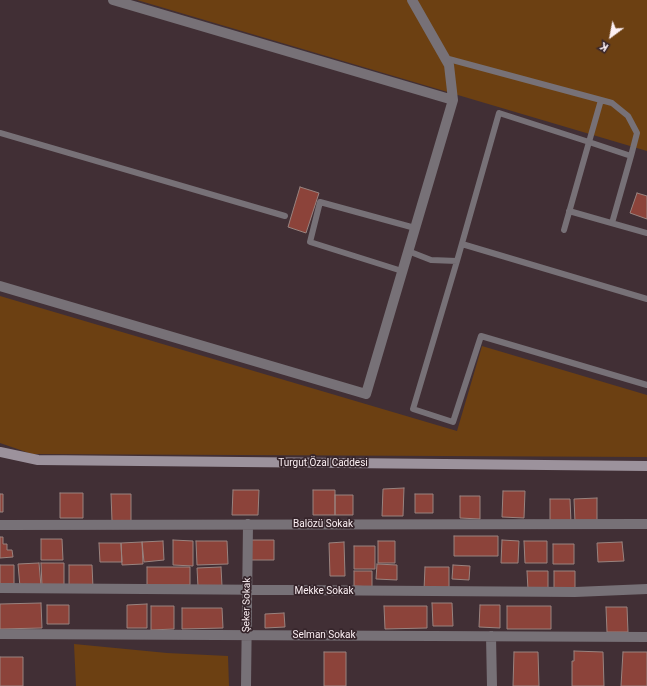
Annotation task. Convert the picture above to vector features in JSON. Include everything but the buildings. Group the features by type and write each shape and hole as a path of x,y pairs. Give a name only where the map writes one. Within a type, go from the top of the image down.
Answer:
{"street":[{"path":"113,0 453,100"},
{"path":"0,286 366,394 453,100 449,65 412,0"},
{"name":"Turgut Özal Caddesi","path":"0,452 38,460 647,466"},
{"name":"Balözü Sokak","path":"0,524 647,524"},
{"name":"Şeker Sokak","path":"246,686 248,524"},
{"name":"Mekke Sokak","path":"0,588 575,592 647,589"},
{"name":"Selman Sokak","path":"0,634 647,637"},
{"path":"491,636 492,686"}],"lane":[{"path":"445,58 612,103 628,116 637,133 612,223"},
{"path":"564,230 601,100"},
{"path":"631,156 499,113 413,409 453,422 481,336 647,385"},
{"path":"0,133 285,216"},
{"path":"402,271 310,242 320,202 415,228"},
{"path":"570,211 647,233"},
{"path":"462,244 647,299"},
{"path":"408,251 430,260 457,261"}],"shaded area":[{"path":"137,0 647,0 647,151"},
{"path":"0,296 457,431 482,346 647,395 647,457 32,454 0,443"},
{"path":"74,644 167,653 228,656 229,686 76,686"}]}
